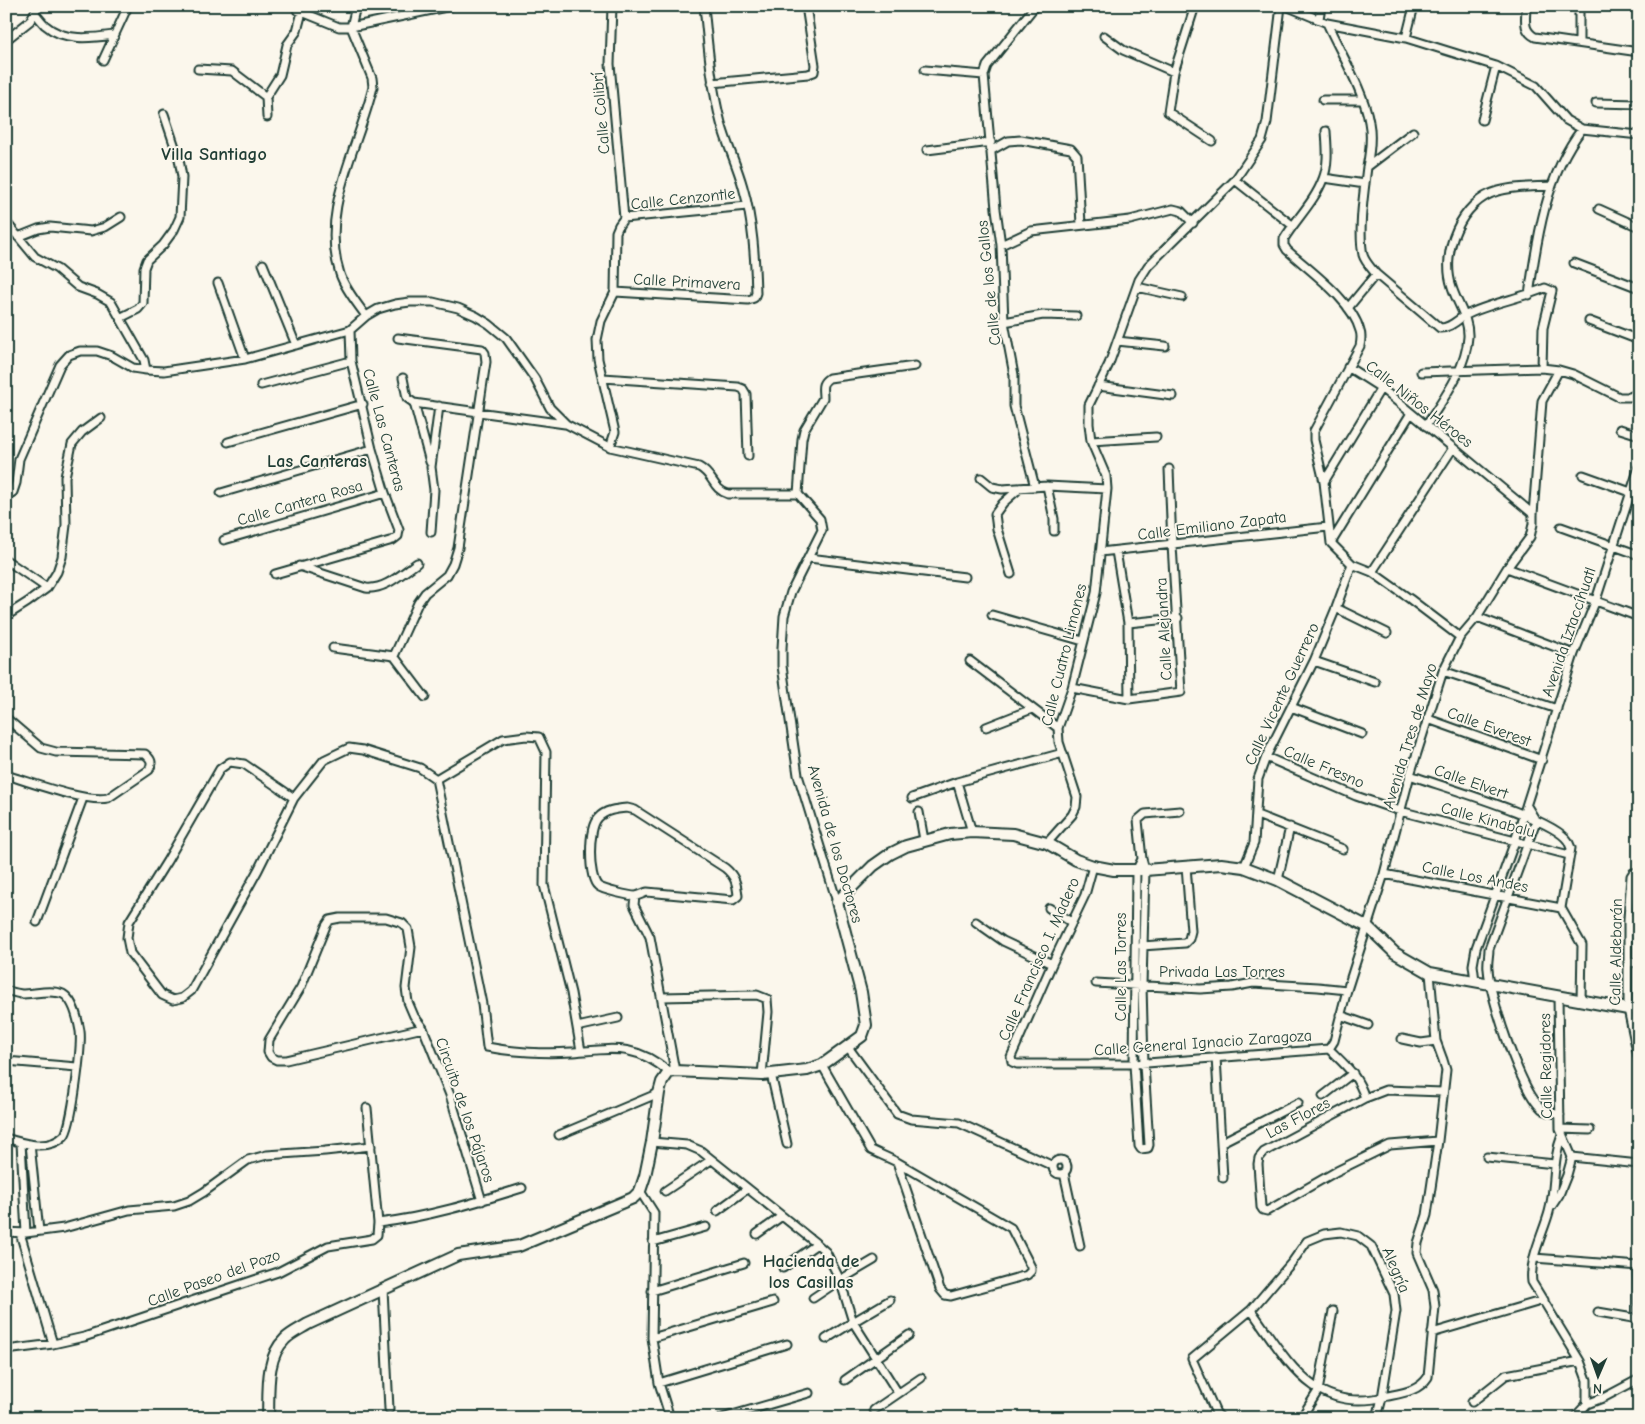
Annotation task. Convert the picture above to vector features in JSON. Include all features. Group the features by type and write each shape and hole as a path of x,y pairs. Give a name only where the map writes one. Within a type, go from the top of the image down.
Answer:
{"main road":[{"path":"837,902 873,866 906,846 950,834 972,832 1013,834 1047,843 1076,860 1114,870 1140,871 1221,864 1244,867 1278,880 1368,927 1395,953 1430,973 1633,1009"},
{"name":"Avenida de los Doctores","path":"672,1071 767,1075 807,1070 822,1065 862,1036 866,1025 861,992 837,902"},
{"path":"268,1418 269,1390 274,1354 285,1339 308,1324 458,1255 519,1246 633,1198 640,1191 652,1142 662,1082 672,1071"}],"street":[{"path":"103,60 128,6 136,6"},
{"path":"296,6 302,12 339,27 351,27 451,6"},
{"path":"356,6 351,27 372,78 373,87 336,208 335,228 336,252 340,274 349,292 366,316"},
{"name":"Calle Colibrí","path":"612,6 610,64 624,218"},
{"name":"Calle Cenzontle","path":"610,447 615,432 598,359 598,340 602,321 616,292 616,232 619,224 624,218 747,206 744,188 721,124 712,83 704,6"},
{"path":"712,83 814,72 815,65 806,6"},
{"path":"926,70 984,74 987,66 1035,6"},
{"path":"1195,6 1174,72 1168,112 1212,141"},
{"name":"Calle Cuatro Limones","path":"1047,843 1072,815 1076,807 1077,797 1059,742 1058,728 1072,688 1096,593 1107,489 1106,476 1091,441 1089,405 1109,364 1139,280 1148,266 1235,180 1262,140 1265,131 1281,6"},
{"path":"1286,6 1327,23 1406,38 1496,66 1536,86 1566,120 1582,129 1639,135"},
{"path":"1319,19 1321,6"},
{"path":"1406,38 1414,6"},
{"path":"1526,6 1526,27 1528,33 1535,37 1639,52"},
{"path":"1579,6 1579,42"},
{"path":"6,40 30,21 36,10 46,26 60,34 88,38 114,35"},
{"path":"267,117 266,97 280,75 287,45 297,31 302,12"},
{"path":"1327,23 1363,100 1369,121 1372,140 1365,184 1361,236 1364,257 1376,274 1434,325 1440,328 1447,328 1465,316 1490,306 1529,295 1545,288 1552,291 1543,328 1542,368"},
{"path":"1104,36 1123,50 1174,72"},
{"path":"1482,120 1496,66"},
{"path":"198,69 232,71 266,97"},
{"name":"Calle de los Gallos","path":"984,74 1001,244 1004,322 1014,375 1014,406 1035,487"},
{"path":"1323,100 1363,100"},
{"path":"1596,103 1639,104"},
{"path":"120,318 138,309 143,303 144,268 147,260 163,245 174,230 180,216 182,177 180,159 164,114"},
{"path":"1529,295 1536,246 1551,186 1574,140 1582,129"},
{"path":"1326,131 1328,153 1324,178 1365,184"},
{"path":"1367,167 1412,132"},
{"path":"927,150 991,146 1008,141 1021,140 1071,149 1077,156 1080,224"},
{"name":"Calle Niños Héroes","path":"1324,178 1284,238 1284,245 1287,250 1331,289 1358,323 1361,333 1360,346 1348,367 1381,388 1532,514"},
{"path":"1235,180 1292,225"},
{"path":"1426,426 1460,370 1468,337 1465,316 1452,288 1448,272 1450,250 1456,232 1464,217 1478,200 1498,191 1551,186"},
{"name":"Calle Primavera","path":"616,292 748,300 754,298 756,293 754,250 747,206"},
{"path":"1001,244 1031,231 1080,224 1130,220 1172,209 1181,211 1193,223"},
{"path":"1599,210 1639,227"},
{"path":"18,236 50,227 91,231 106,227 121,217"},
{"path":"6,222 34,257 57,269 78,287 111,302 144,360 146,370"},
{"path":"1574,263 1639,288"},
{"path":"263,264 296,345"},
{"path":"1348,308 1376,274"},
{"path":"218,283 245,359"},
{"path":"1137,287 1182,297"},
{"path":"6,497 13,492 19,459 60,365 69,355 80,351 97,352 112,356 132,368 164,371 245,359 350,330 366,316 378,309 395,304 433,302 476,316 506,338 535,379 550,408 566,424 610,447 699,467 706,471 720,492 728,494 798,494 804,430 824,398 822,386 824,382 829,378 915,366"},
{"path":"1004,322 1042,316 1076,316"},
{"path":"1589,321 1639,340"},
{"name":"Calle Las Canteras","path":"299,566 393,540 398,536 399,530 385,493 372,449 363,404 351,361 350,330"},
{"path":"394,656 418,603 425,593 447,574 453,564 458,548 486,362 482,349 398,338"},
{"path":"1118,341 1165,346"},
{"path":"261,385 351,361"},
{"path":"1348,367 1314,431 1314,440 1324,482 1331,544 1352,564 1372,572 1460,637"},
{"path":"1421,372 1542,368 1573,374 1619,397 1630,397 1639,392"},
{"name":"Avenida Tres de Mayo","path":"1368,927 1410,775 1443,671 1460,637 1477,617 1507,568 1530,537 1533,524 1532,514 1542,400 1559,370"},
{"path":"403,378 407,398 414,404 431,467 434,490 431,532"},
{"path":"603,378 738,387 743,389 746,394 748,456"},
{"path":"1098,386 1173,396"},
{"path":"1324,482 1381,388"},
{"path":"228,442 363,404"},
{"path":"414,404 566,424"},
{"path":"431,467 439,406"},
{"path":"1331,544 1411,413"},
{"path":"6,616 47,588 57,572 62,557 66,525 66,476 72,444 82,432 101,418"},
{"path":"1620,429 1639,435"},
{"path":"1091,441 1156,437"},
{"path":"1372,572 1453,448"},
{"path":"221,493 372,449"},
{"name":"Avenida Iztaccíhuatl","path":"1475,981 1473,965 1476,948 1524,815 1574,654 1596,600 1639,467"},
{"name":"Calle Alejandra","path":"1072,688 1129,699 1181,692 1169,469"},
{"path":"1583,475 1639,495"},
{"path":"981,478 992,487 1002,489 1047,486 1107,489"},
{"path":"1047,486 1054,519 1054,531"},
{"path":"1010,574 997,529 996,514 1003,503 1020,488"},
{"name":"Calle Cantera Rosa","path":"224,540 385,493"},
{"name":"Avenida de los Doctores","path":"798,494 820,519 822,530 791,592 784,616 782,666 798,775 837,902"},
{"name":"Calle Emiliano Zapata","path":"1100,552 1328,527"},
{"path":"1561,527 1639,555"},
{"path":"1116,551 1128,623 1129,699"},
{"path":"809,558 965,577"},
{"path":"6,560 47,588"},
{"path":"275,574 299,566 374,589 382,587 417,563"},
{"name":"Calle Vicente Guerrero","path":"1244,867 1254,843 1258,778 1266,757 1314,661 1352,564"},
{"path":"1507,568 1639,617"},
{"path":"1336,608 1387,633"},
{"path":"992,615 1083,641"},
{"path":"1477,617 1574,654"},
{"path":"1128,623 1178,618"},
{"path":"333,648 394,656 425,697"},
{"path":"970,661 1058,728"},
{"path":"1314,661 1375,682"},
{"path":"1443,671 1557,709"},
{"path":"1291,707 1362,734"},
{"path":"986,727 1032,709"},
{"path":"6,718 41,748 56,752 145,754 151,759 152,764 150,770 108,798 101,800 83,798 6,775"},
{"name":"Calle Everest","path":"1428,719 1542,760"},
{"path":"436,779 503,739 539,736 546,752 544,885 571,994 581,1051"},
{"path":"294,798 244,764 230,762 220,769 129,922 127,938 130,953 162,995 173,1000 182,998 191,990 258,870 294,798 324,760 349,748 363,750 420,768 436,779 482,1004 486,1048 548,1052 613,1048 638,1052 672,1071"},
{"path":"912,798 958,782 1063,753"},
{"name":"Calle Fresno","path":"1266,757 1356,796 1400,811"},
{"name":"Calle Elvert","path":"1410,775 1536,820 1568,841 1571,848 1569,855"},
{"path":"958,782 972,832"},
{"path":"37,922 83,798"},
{"path":"1527,806 1536,820 1490,949 1488,967 1490,984 1510,1049 1533,1100 1544,1111 1560,1115"},
{"path":"626,808 635,810 725,868 733,875 738,896 733,900 647,892 635,896 604,889 597,885 594,878 590,849 593,826 597,819 606,812 626,808"},
{"path":"1140,871 1142,859 1138,820 1140,816 1180,811"},
{"name":"Calle Kinabalu","path":"1400,811 1569,855"},
{"path":"919,812 924,840"},
{"path":"1257,815 1343,849"},
{"path":"1278,880 1290,827"},
{"path":"1569,855 1561,908 1582,945 1581,1001"},
{"name":"Calle Francisco I. Madero","path":"1012,1062 1011,1057 1071,922 1085,895 1093,866"},
{"path":"1142,946 1185,942 1189,938 1191,932 1186,866"},
{"name":"Calle Las Torres","path":"1140,871 1144,1064"},
{"name":"Calle Las Torres","path":"1134,1064 1134,986 1140,871"},
{"name":"Calle Aldebarán","path":"1636,873 1631,876 1628,962 1639,1059"},
{"name":"Calle Los Andes","path":"1384,874 1561,908"},
{"path":"635,896 634,905 650,937 662,997 672,1071"},
{"path":"1049,908 1071,922"},
{"name":"Circuito de los Pájaros","path":"422,1028 286,1060 277,1060 271,1057 268,1052 269,1040 302,987 330,920 340,918 386,918 402,923 408,929 411,947 406,988 407,995 414,1016 422,1028 450,1095 482,1201"},
{"path":"1628,919 1639,919"},
{"path":"976,922 1003,941 1052,964"},
{"name":"Calle General Ignacio Zaragoza","path":"1012,1062 1018,1064 1144,1064 1329,1048 1334,1041 1347,990 1368,927"},
{"path":"1628,962 1639,963"},
{"path":"1251,1310 1294,1369 1318,1391 1336,1398 1359,1401 1382,1398 1410,1391 1423,1385 1428,1377 1436,1307 1433,1290 1417,1253 1418,1243 1427,1215 1446,1070 1436,1041 1430,973"},
{"name":"Privada Las Torres","path":"1096,983 1200,988 1232,987 1253,983 1347,990"},
{"path":"6,990 20,994 45,992 62,994 71,1001 80,1032 72,1117 66,1135 58,1141 44,1145 21,1143 6,1138"},
{"path":"662,997 757,994 767,999 767,1075 787,1144"},
{"name":"Calle Regidores","path":"1558,996 1561,1132 1557,1146 1550,1209 1530,1271 1532,1282 1580,1361 1587,1380 1587,1404"},
{"path":"1340,1015 1368,1025"},
{"path":"577,1027 618,1018"},
{"path":"1402,1039 1421,1043 1436,1041"},
{"path":"848,1047 897,1114 912,1118 959,1123 1053,1166 1058,1160 1062,1160 1067,1166 1064,1173 1080,1246"},
{"path":"1329,1048 1353,1073 1360,1083 1365,1098"},
{"path":"1216,1057 1223,1178"},
{"path":"6,1061 77,1067"},
{"path":"1134,1064 1139,1146 1141,1150 1145,1150 1149,1144 1144,1064"},
{"path":"822,1065 870,1150 897,1162 1011,1228 1031,1267 1031,1271 1027,1275 951,1296 945,1295 940,1289 897,1162"},
{"path":"1323,1096 1353,1073"},
{"name":"Las Flores","path":"1438,1141 1390,1145 1337,1171 1267,1211 1263,1210 1258,1164 1259,1158 1264,1152 1365,1098 1386,1090 1443,1092"},
{"path":"559,1135 659,1094"},
{"path":"1222,1142 1298,1103"},
{"path":"366,1108 378,1223"},
{"path":"1561,1132 1590,1130"},
{"name":"Calle Regidores","path":"1550,1209 1559,1195 1572,1157 1561,1132"},
{"path":"652,1142 687,1145 701,1151 826,1252 840,1280 853,1322 898,1393"},
{"path":"21,1143 23,1233 53,1344"},
{"path":"30,1144 39,1231"},
{"path":"6,1232 23,1233 64,1228 129,1210 174,1206 189,1201 204,1192 248,1160 267,1155 371,1146"},
{"path":"1487,1157 1555,1164"},
{"path":"1572,1157 1639,1164"},
{"path":"665,1191 711,1160"},
{"name":"Circuito de los Pájaros","path":"378,1223 408,1219 482,1201 522,1188"},
{"path":"717,1210 747,1189"},
{"path":"640,1191 654,1213 652,1338 659,1383 670,1418"},
{"path":"757,1234 782,1216"},
{"name":"Calle Paseo del Pozo","path":"6,1350 53,1344 84,1337 278,1272 328,1246 372,1239 377,1235 378,1223"},
{"path":"653,1242 706,1227"},
{"name":"Alegría","path":"1221,1418 1216,1413 1192,1359 1251,1310 1293,1261 1307,1241 1324,1234 1340,1232 1358,1236 1371,1246 1396,1302 1382,1398 1377,1418"},
{"path":"783,1268 818,1244"},
{"path":"1534,1258 1638,1266 1639,1319 1598,1312"},
{"path":"813,1298 874,1260"},
{"path":"652,1291 744,1263"},
{"path":"383,1289 389,1410"},
{"path":"826,1340 890,1300"},
{"path":"1432,1333 1544,1300"},
{"path":"652,1338 773,1302"},
{"path":"1301,1418 1318,1391 1333,1311"},
{"path":"846,1380 909,1335"},
{"path":"659,1383 787,1344"},
{"path":"1472,1402 1490,1386 1506,1376 1580,1361"},
{"path":"874,1410 921,1378"},
{"path":"1574,1418 1587,1404 1606,1397 1639,1379"},
{"path":"722,1418 809,1393"}],"district":[{"name":"Villa Santiago","path":"214,154"},
{"name":"Las Canteras","path":"317,461"},
{"name":"Hacienda de los Casillas","path":"811,1271"}]}
